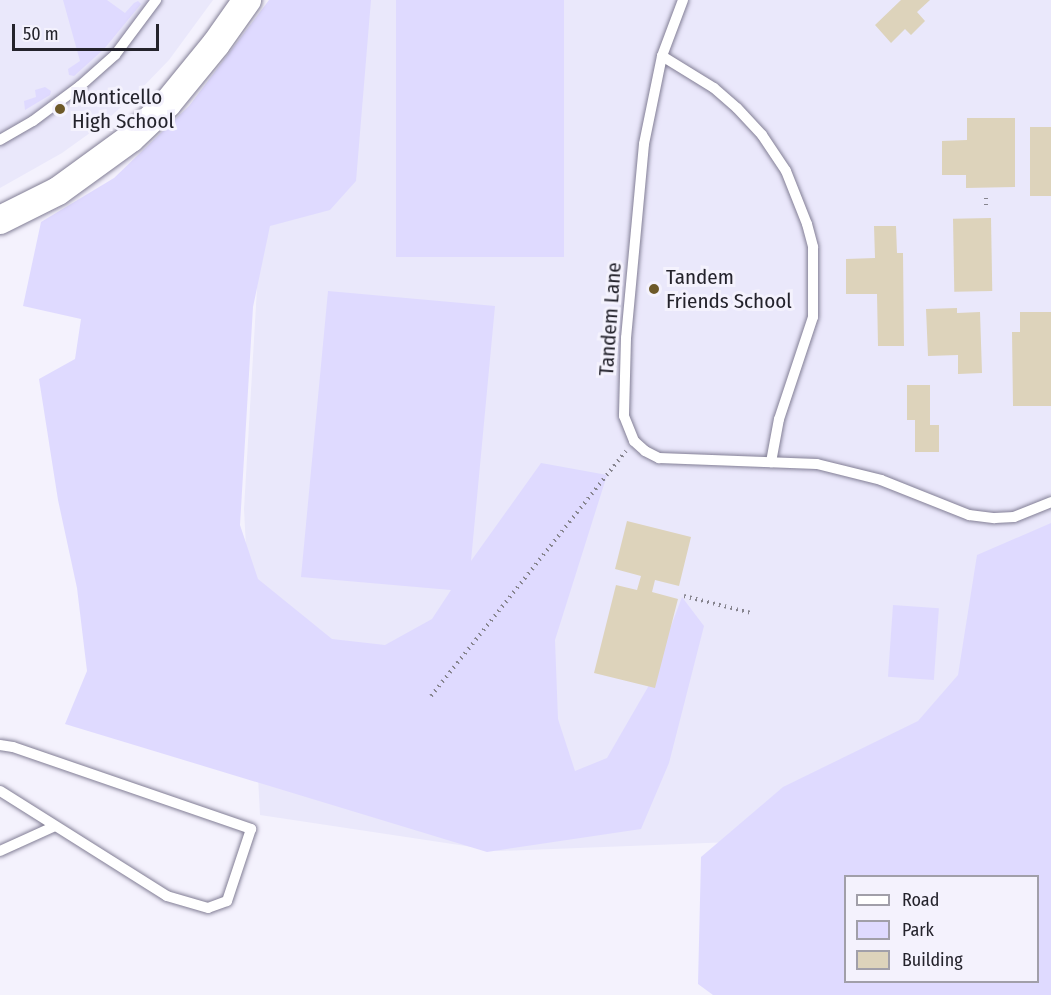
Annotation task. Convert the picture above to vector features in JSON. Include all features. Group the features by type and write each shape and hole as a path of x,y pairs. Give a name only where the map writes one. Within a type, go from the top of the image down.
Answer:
{"street":[{"path":"0,220 57,191 131,138 167,104 247,0"}],"lane":[{"path":"0,140 33,121 80,86 115,55 156,0"},
{"name":"Tandem Lane","path":"634,441 624,416 626,338 644,144 662,56 683,0"},
{"path":"662,56 714,88 737,108 762,135 786,171 807,224 813,247 815,296 813,317 779,419 771,462"},
{"path":"634,441 645,452 659,458 817,464 881,480 969,515 995,518 1014,517 1051,502"},
{"path":"0,745 13,747 251,829 227,901 208,908 168,896 0,791"},
{"path":"0,851 55,826"}],"path":[{"path":"986,198 987,208"},
{"path":"431,696 634,441"},
{"path":"684,596 751,613"}],"shaded area":[{"name":"Monticello High School","path":"0,0 213,0 169,60 101,125 62,153 0,188"},
{"name":"Tandem Friends School","path":"336,0 1051,0 1051,761 834,838 499,851 260,815 244,509 270,68"}],"green space":[{"path":"63,0 107,0 125,13 134,3 138,1 141,4 104,49 74,76 69,75 68,69 80,61"},
{"path":"269,0 371,0 356,181 330,210 270,226 253,307 240,525 258,579 332,639 385,645 432,619 451,590 301,577 328,291 495,306 471,561 541,463 607,475 555,640 558,719 575,771 607,758 648,687 682,597 704,626 669,763 641,829 487,852 65,724 87,671 77,588 58,500 39,379 75,359 81,319 23,306 41,222 114,178 189,106"},
{"path":"396,0 564,0 564,257 396,257"},
{"path":"45,87 51,91 50,95 25,110 24,101 36,97 35,90"},
{"path":"1051,523 1051,995 713,995 698,984 701,857 783,787 918,721 958,675 977,555"},
{"path":"893,605 939,608 934,680 888,677"}],"building":[{"path":"901,0 930,0 917,12 925,21 911,35 905,29 891,43 875,25"},
{"path":"967,118 1015,118 1015,187 966,188 966,175 942,175 942,141 967,140"},
{"path":"1030,127 1051,127 1051,196 1030,196"},
{"path":"991,218 992,291 954,292 953,219"},
{"path":"874,226 896,226 897,253 903,253 904,346 878,346 877,294 846,294 846,259 875,258"},
{"path":"957,308 957,313 980,312 982,373 958,374 958,355 928,356 926,309"},
{"path":"1020,312 1051,312 1051,406 1013,406 1012,332 1020,332"},
{"path":"907,385 930,385 930,425 939,425 939,452 915,452 915,420 907,420"},
{"path":"627,521 691,537 679,586 655,580 652,592 678,599 655,688 594,673 616,585 637,590 641,576 615,569"}],"place":[{"name":"Monticello High School","path":"60,109"},
{"name":"Tandem Friends School","path":"654,289"}]}
